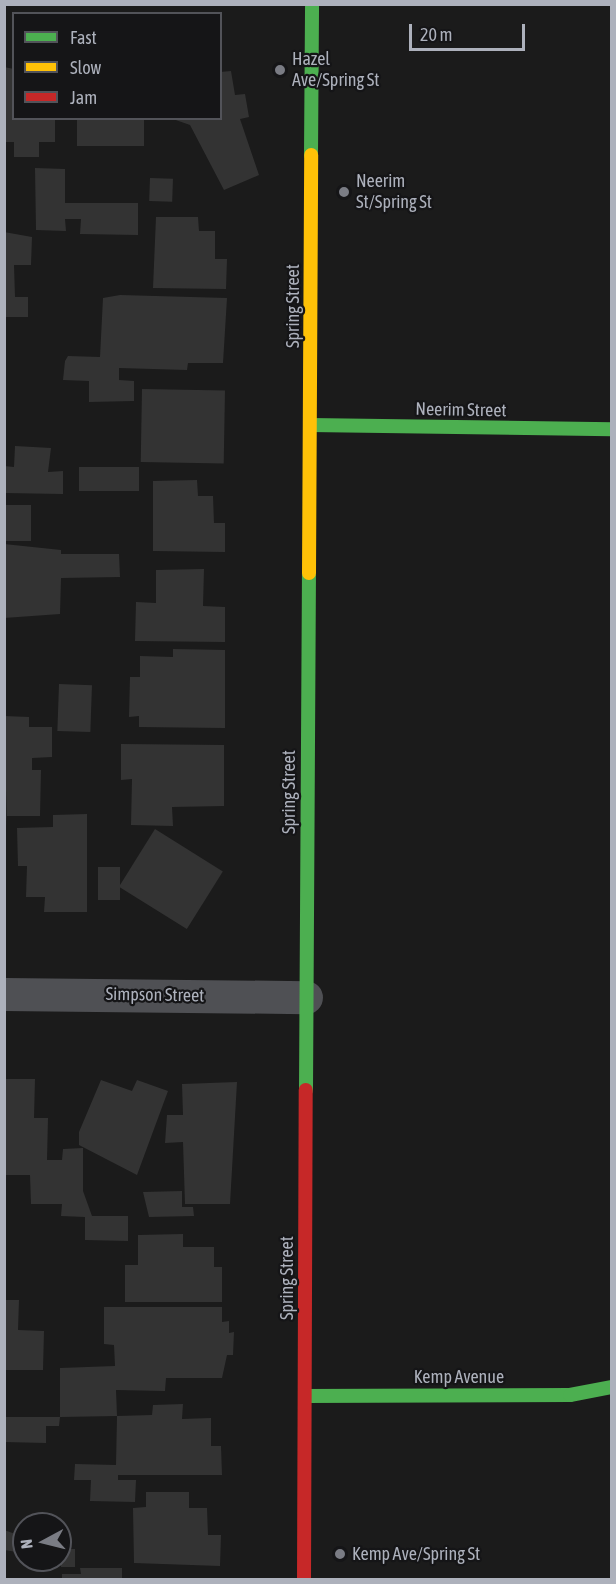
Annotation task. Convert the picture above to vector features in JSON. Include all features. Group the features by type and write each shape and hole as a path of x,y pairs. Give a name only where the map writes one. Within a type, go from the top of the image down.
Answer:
{"street":[{"name":"Spring Street","path":"304,1580 312,4"},
{"name":"Neerim Street","path":"310,426 612,429"},
{"name":"Simpson Street","path":"4,994 306,997"},
{"name":"Kemp Avenue","path":"305,1396 570,1395 612,1387"}],"building":[{"path":"4,67 12,69 12,120 55,120 55,142 39,142 39,157 14,157 14,142 4,142"},
{"path":"231,71 235,95 245,94 249,117 240,119 259,175 224,190 190,125 176,120 222,120 222,72"},
{"path":"77,120 144,120 144,146 77,146"},
{"path":"35,168 65,169 65,203 138,203 138,235 80,234 81,219 65,219 66,231 36,230"},
{"path":"150,178 173,179 172,202 149,201"},
{"path":"156,217 198,217 199,231 215,231 215,259 227,259 226,289 153,288"},
{"path":"4,232 32,237 31,265 14,265 15,297 28,297 28,317 4,317"},
{"path":"120,295 227,298 223,363 188,363 187,370 119,368 119,380 134,381 134,401 89,402 89,381 63,380 65,361 68,356 100,357 103,298"},
{"path":"142,389 225,390 224,463 141,462"},
{"path":"15,446 51,448 48,472 63,471 63,494 4,493 4,466 14,467"},
{"path":"79,467 139,467 139,491 79,491"},
{"path":"197,480 198,496 213,496 214,523 225,523 225,552 153,551 153,481"},
{"path":"4,505 31,505 31,541 4,541"},
{"path":"4,544 61,550 61,554 119,554 120,577 61,578 60,614 4,618"},
{"path":"204,569 203,606 225,607 225,642 135,641 136,602 156,603 156,570"},
{"path":"173,649 225,650 225,728 139,727 139,716 129,717 130,677 140,677 140,656 173,657"},
{"path":"59,684 92,685 90,732 57,731"},
{"path":"4,716 29,717 29,727 52,727 52,757 32,758 32,770 41,770 40,816 7,816 7,827"},
{"path":"121,744 224,745 224,806 172,807 173,826 131,825 132,779 121,780"},
{"path":"87,814 87,912 44,912 45,897 26,897 27,866 18,866 17,828 53,827 53,815"},
{"path":"155,829 223,871 187,929 119,887"},
{"path":"98,867 120,867 120,900 98,900"},
{"path":"4,1079 35,1079 34,1118 48,1118 47,1160 62,1160 63,1149 83,1148 83,1191 92,1216 128,1216 128,1241 85,1240 85,1217 61,1216 62,1204 31,1204 30,1175 4,1175"},
{"path":"101,1080 132,1091 137,1080 168,1091 137,1175 79,1145 79,1132"},
{"path":"237,1082 230,1204 185,1204 183,1142 165,1143 167,1115 183,1115 182,1084"},
{"path":"182,1191 182,1207 193,1207 194,1216 149,1217 143,1192"},
{"path":"183,1234 183,1247 214,1247 214,1267 222,1267 222,1302 125,1302 125,1265 138,1265 138,1235"},
{"path":"4,1300 19,1300 18,1330 44,1331 43,1370 4,1370"},
{"path":"104,1307 222,1307 222,1322 229,1321 229,1333 234,1332 233,1355 227,1355 222,1378 166,1378 165,1391 116,1390 117,1416 60,1417 60,1368 115,1366 114,1345 104,1344"},
{"path":"183,1404 182,1419 211,1418 211,1446 221,1446 222,1475 118,1475 118,1480 136,1480 135,1502 90,1501 91,1480 74,1480 75,1464 116,1465 117,1416 152,1415 153,1405"},
{"path":"4,1417 60,1417 59,1426 46,1426 46,1443 4,1442"},
{"path":"146,1492 189,1492 189,1508 207,1508 208,1535 221,1535 220,1566 134,1563 133,1508 146,1507"},
{"path":"4,1530 12,1533 12,1551 4,1550"},
{"path":"72,1549 75,1549 75,1567 72,1567"},
{"path":"80,1568 122,1568 122,1580 62,1580 62,1574 81,1574"}],"traffic: fast":[{"path":"311,155 312,4"},
{"path":"310,425 612,429"},
{"path":"306,1090 309,573"},
{"path":"305,1396 570,1395 612,1387"}],"traffic: slow":[{"path":"309,573 311,155"}],"traffic: jam":[{"path":"304,1580 306,1090"}],"place":[{"name":"Hazel Ave/Spring St","path":"280,70"},
{"name":"Neerim St/Spring St","path":"344,192"},
{"name":"Kemp Ave/Spring St","path":"340,1554"}]}
